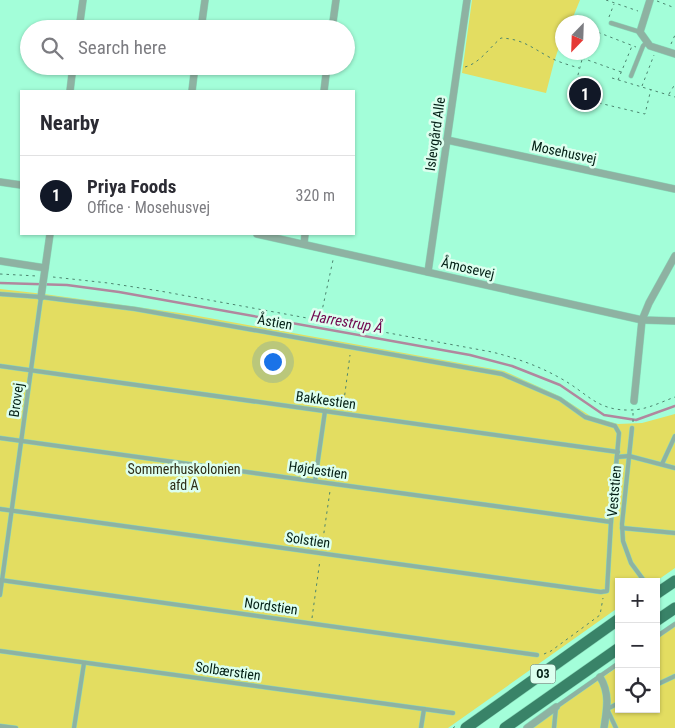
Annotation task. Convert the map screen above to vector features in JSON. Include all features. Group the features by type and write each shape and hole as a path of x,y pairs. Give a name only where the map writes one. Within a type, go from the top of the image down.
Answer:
{"main road":[{"path":"660,591 675,580"},
{"path":"660,618 675,608"},
{"name":"O3","path":"466,728 615,622"},
{"name":"O3","path":"505,728 615,651"}],"street":[{"path":"80,20 83,0"},
{"path":"202,20 204,0"},
{"path":"333,20 336,0"},
{"name":"Islevgård Alle","path":"428,272 467,0"},
{"path":"650,0 640,32 650,46 672,53"},
{"path":"70,90 73,75"},
{"path":"192,90 195,75"},
{"path":"324,90 326,75"},
{"name":"Mosehusvej","path":"447,140 675,188"},
{"path":"0,182 20,185"},
{"path":"42,296 50,235"},
{"name":"Åmosevej","path":"262,235 642,320 675,321"},
{"path":"304,244 305,235"},
{"path":"634,401 642,320 649,303 675,256"},
{"path":"0,261 45,268"},
{"path":"600,677 605,685 608,697 604,728"},
{"path":"527,728 556,707"}],"lane":[{"path":"611,23 640,32"},
{"path":"631,76 641,49 646,42"},
{"name":"Åstien","path":"0,294 42,296 135,309 502,374 560,399 585,417 615,426 619,434 618,452"},
{"name":"Brovej","path":"0,595 42,296"},
{"name":"Bakkestien","path":"0,366 618,452"},
{"path":"315,481 325,411"},
{"name":"Veststien","path":"632,428 622,528 626,552 631,563 642,578"},
{"path":"662,464 675,436"},
{"name":"Højdestien","path":"0,438 611,522"},
{"path":"602,592 607,591 618,452"},
{"name":"Veststien","path":"617,457 629,456 675,468"},
{"name":"Solstien","path":"0,509 602,592"},
{"name":"Veststien","path":"622,528 675,533"},
{"name":"Nordstien","path":"1,580 537,655"},
{"path":"660,634 675,624"},
{"name":"Solbærstien","path":"0,652 454,713"},
{"path":"74,728 84,663"},
{"path":"554,728 556,707 615,666"},
{"path":"660,683 675,676"},
{"path":"615,706 606,710 616,728"},
{"path":"422,728 424,709"},
{"path":"0,726 16,728"}],"path":[{"path":"606,0 646,14"},
{"path":"656,0 675,8"},
{"path":"600,33 641,49"},
{"path":"672,53 675,35"},
{"path":"457,69 472,65 501,38 512,38 524,42 561,63 579,68"},
{"path":"618,80 632,45"},
{"path":"642,87 657,48"},
{"path":"572,94 581,60"},
{"path":"588,60 631,76"},
{"path":"612,78 675,97"},
{"path":"669,94 675,84"},
{"path":"599,103 645,114 651,89"},
{"path":"320,321 335,252"},
{"path":"0,274 44,276 160,291 511,356 562,379 605,407 618,410 633,410 675,397"},
{"path":"342,413 352,347"},
{"path":"632,428 633,410"},
{"path":"537,655 550,651 600,615 602,592"}],"green space":[{"path":"472,0 580,0 574,15 555,15 555,59 546,93 462,73"},
{"name":"Sommerhuskolonien afd A","path":"0,289 187,314 504,371 559,396 592,417 618,424 642,423 675,414 675,568 660,578 615,578 615,610 448,728 0,728"},
{"path":"675,626 675,728 529,728 615,669 615,713 660,713 660,636"}],"waterway":[{"name":"Harrestrup Å","path":"0,283 67,285 119,292 470,355 512,366 560,385 604,415 636,420 675,406"}],"place":[{"name":"Priya Foods","path":"585,94"}]}
